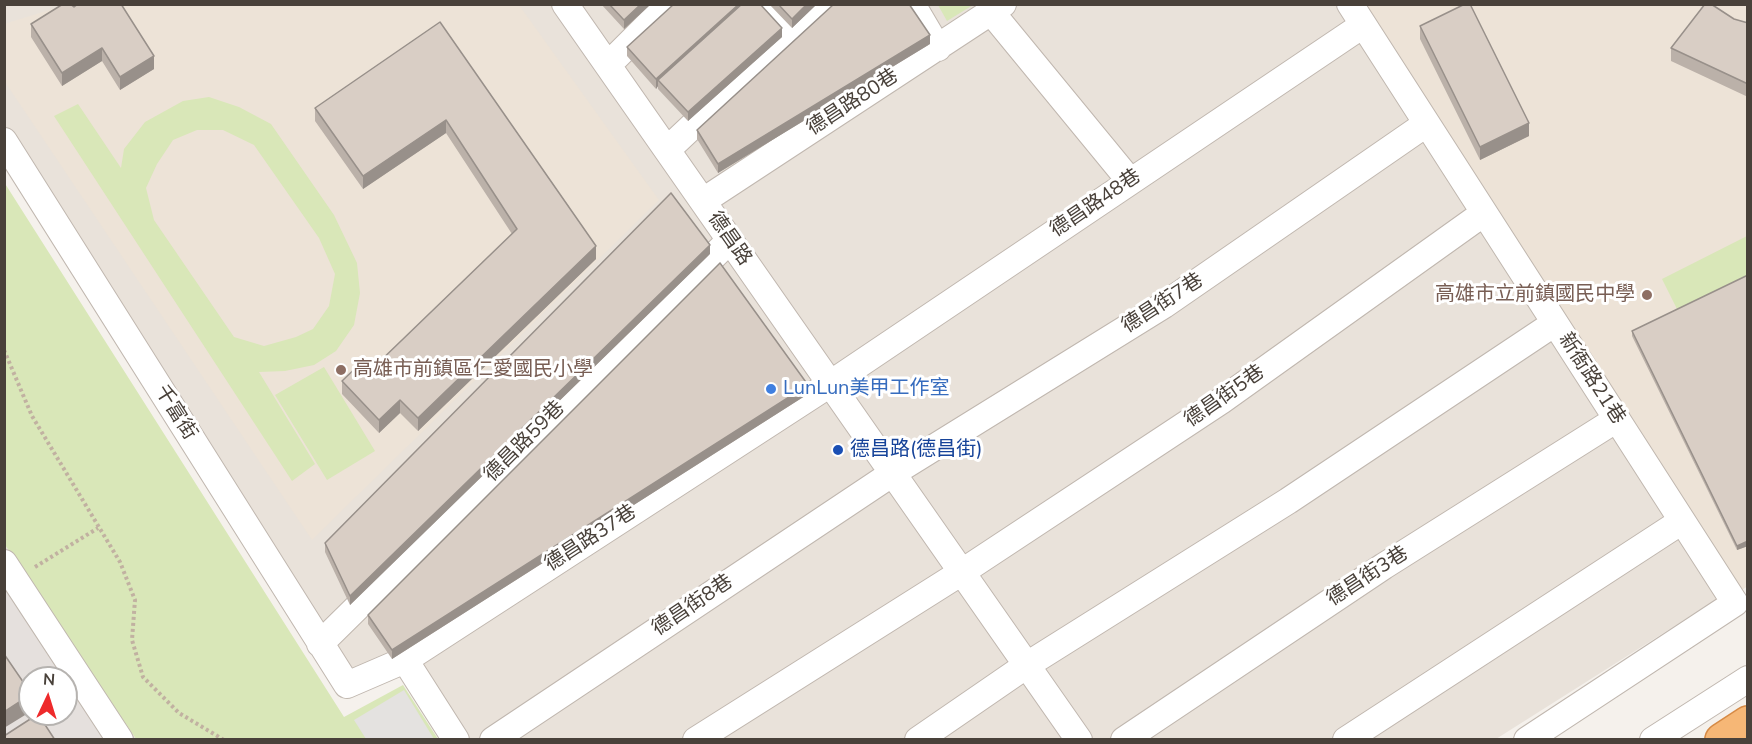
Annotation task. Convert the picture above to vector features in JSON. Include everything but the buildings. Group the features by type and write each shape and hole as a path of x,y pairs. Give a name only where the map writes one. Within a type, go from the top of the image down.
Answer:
{"highway":[{"path":"1722,740 1748,723"}],"street":[{"name":"德昌路","path":"566,4 1079,740"},
{"path":"608,65 669,4"},
{"path":"764,4 792,32"},
{"path":"667,150 822,4"},
{"path":"912,4 938,48"},
{"path":"998,9 1130,181"},
{"name":"德昌路80巷","path":"703,201 998,9"},
{"name":"德昌路48巷","path":"830,384 1130,181 1357,15"},
{"name":"新衙路21巷","path":"1357,15 1735,603 1527,740"},
{"name":"德昌街7巷","path":"892,473 1164,305 1426,124"},
{"name":"千富街","path":"4,141 347,685"},
{"name":"德昌街5巷","path":"696,740 962,572 1221,401 1484,213"},
{"name":"德昌路59巷","path":"320,644 730,240"},
{"path":"918,740 1027,665 1288,501 1555,323"},
{"name":"德昌路37巷","path":"347,685 405,660 830,384"},
{"name":"德昌街3巷","path":"1124,740 1384,566 1617,419"},
{"name":"德昌街8巷","path":"494,740 892,473"},
{"path":"1346,740 1682,521"},
{"path":"5,566 120,740"},
{"path":"405,660 456,740"},
{"path":"1653,740 1748,679"}],"path":[{"path":"4,350 32,417 120,562 135,600 132,640 143,677 179,713 224,740"},
{"path":"5,566 33,568 99,528"}],"shaded area":[{"name":"高雄市前鎮區仁愛國民小學","path":"69,4 519,5 659,200 312,540 5,82 4,24"},
{"path":"5,5 1341,5 1722,596 1496,739 456,739 405,661 347,685 5,141"},
{"name":"高雄市立前鎮國民中學","path":"1364,5 1747,5 1748,586 1734,595"},
{"path":"5,545 136,739 5,739"},
{"path":"404,690 434,739 366,739 354,720"}],"green space":[{"path":"938,5 973,5 947,21"},
{"path":"209,97 239,107 271,124 334,215 357,263 360,293 354,325 336,351 314,365 285,371 259,372 315,464 292,481 54,116 78,104 121,168 124,149 145,122 183,101","holes":["197,130 223,130 254,145 319,238 335,274 329,306 313,329 296,337 264,346 234,337 154,220 146,188 157,164 173,140"]},
{"path":"4,182 344,717 403,685 438,739 136,739 5,545"},
{"path":"1747,236 1747,276 1677,309 1662,279"},
{"path":"324,367 375,451 327,480 275,395"}],"place":[{"name":"高雄市立前鎮國民中學","path":"1647,295"},
{"name":"高雄市前鎮區仁愛國民小學","path":"341,370"},
{"name":"LunLun美甲工作室","path":"771,389"},
{"name":"德昌路(德昌街)","path":"838,450"}]}
